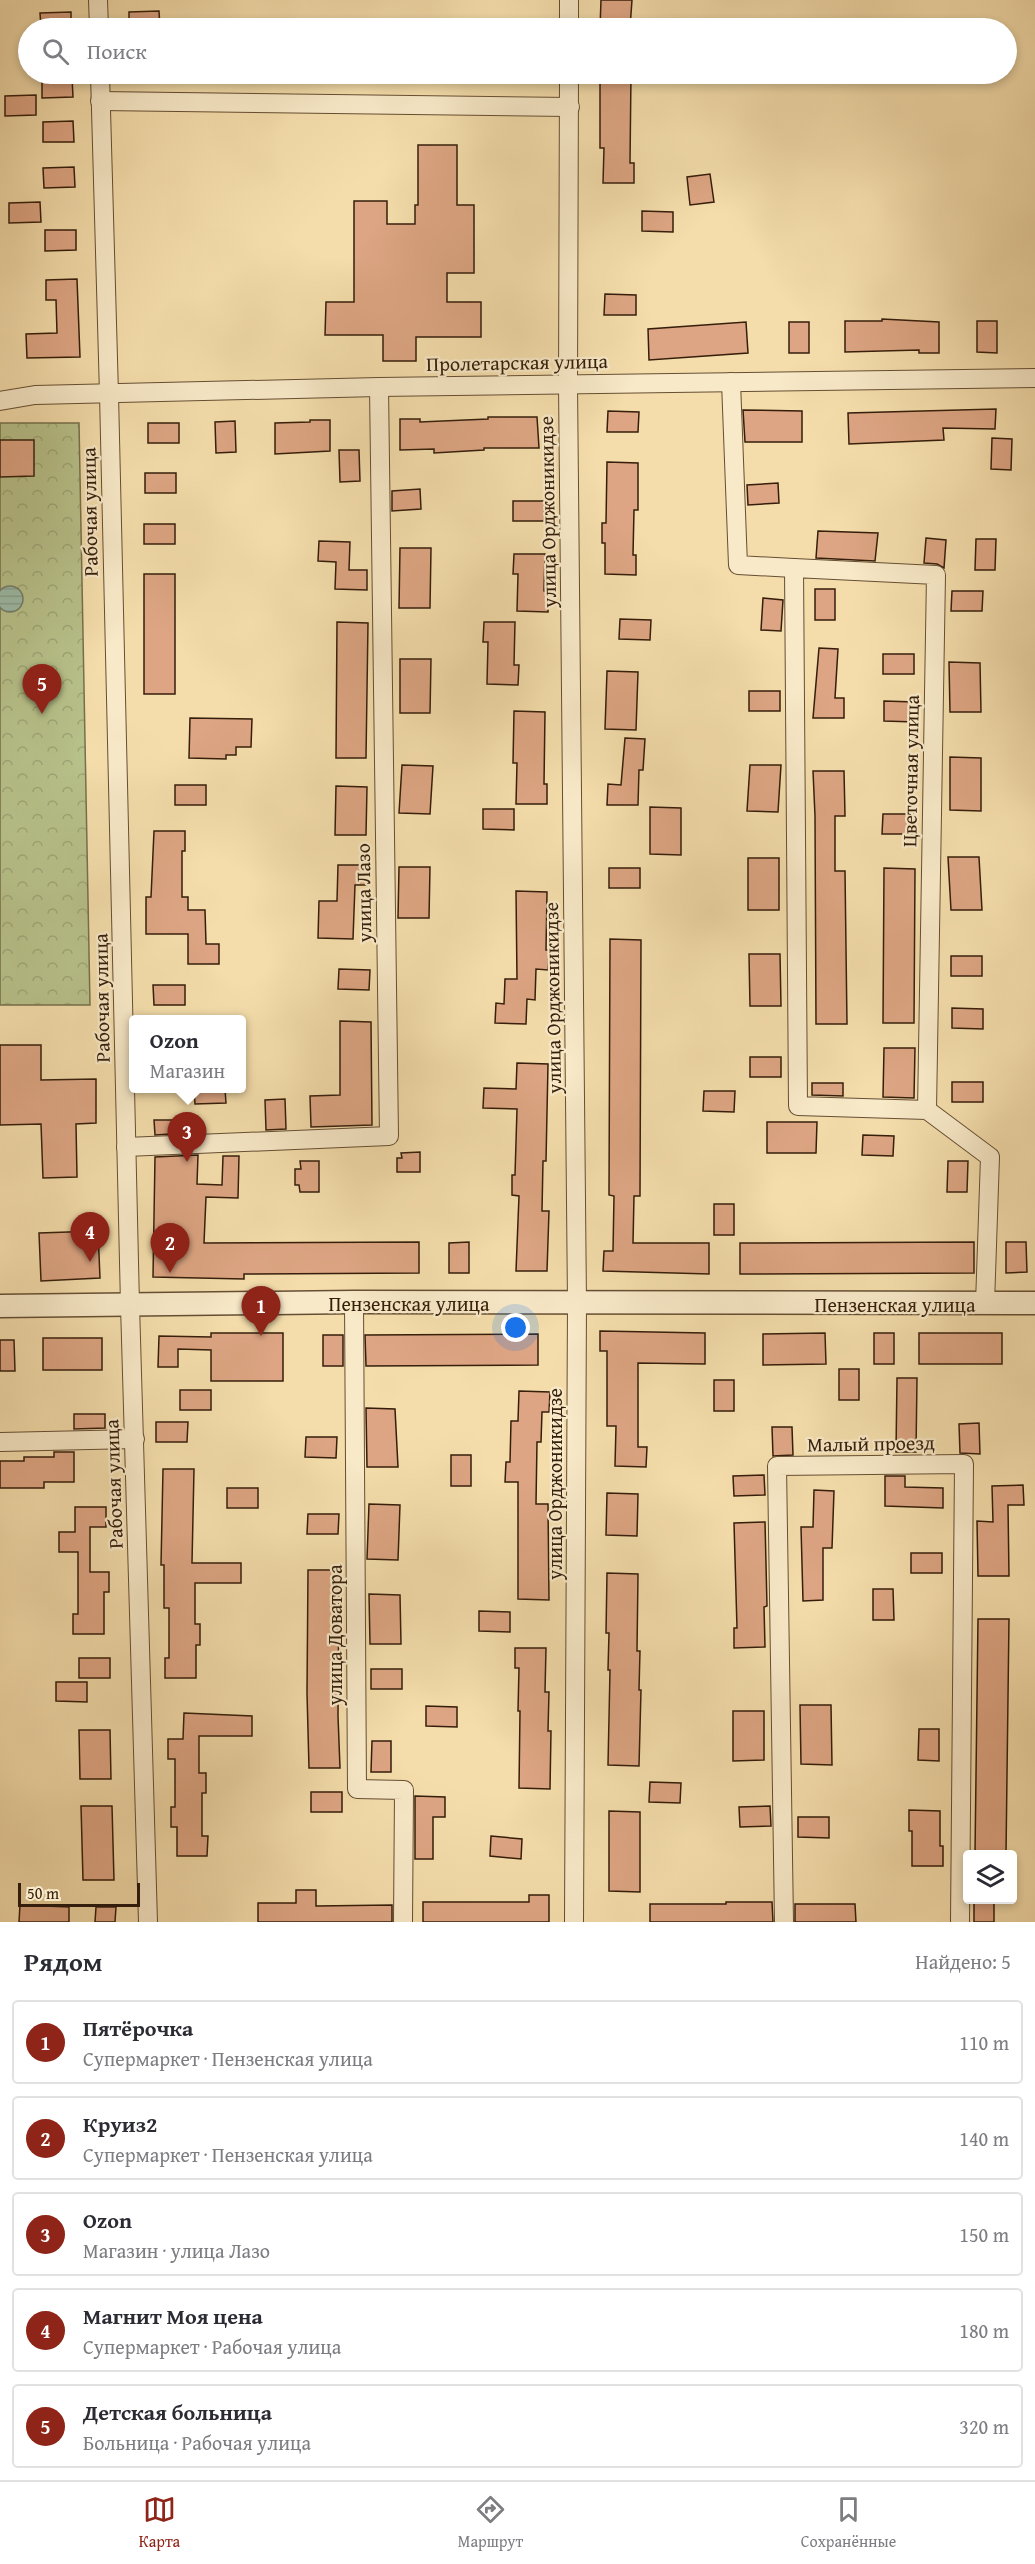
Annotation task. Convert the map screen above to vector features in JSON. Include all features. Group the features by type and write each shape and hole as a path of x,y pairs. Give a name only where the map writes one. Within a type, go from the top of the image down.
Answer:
{"street":[{"path":"98,0 99,18"},
{"path":"569,0 569,18"},
{"name":"Рабочая улица","path":"100,84 110,394 126,1147 148,1922"},
{"name":"улица Орджоникидзе","path":"570,84 568,384 577,1304 574,1922"},
{"path":"100,101 570,107"},
{"name":"Пролетарская улица","path":"0,401 35,395 379,387 1035,378"},
{"name":"Цветочная улица","path":"731,382 738,565 936,575 927,1110"},
{"name":"улица Лазо","path":"126,1147 389,1136 379,387"},
{"path":"794,568 798,1106 927,1110 990,1157 985,1304"},
{"name":"Пензенская улица","path":"0,1306 354,1302 1035,1304"},
{"name":"улица Доватора","path":"354,1302 357,1790 404,1790 403,1922"},
{"path":"0,1442 135,1439"},
{"name":"Малый проезд","path":"784,1922 777,1466 964,1464 960,1922"}],"green space":[{"path":"0,423 79,423 90,1005 0,1005"}],"shaded area":[{"path":"5,587 15,587 22,594 22,604 15,611 5,611 -1,605 -1,593"}],"building":[{"path":"601,0 632,0 631,18 600,18"},
{"path":"159,11 159,18 129,18 129,12"},
{"path":"71,12 71,18 40,18 40,13"},
{"path":"42,84 72,84 73,97 42,98"},
{"path":"600,84 631,84 630,163 634,163 634,183 603,183 604,148 600,148"},
{"path":"36,95 36,115 5,116 5,96"},
{"path":"73,121 74,142 43,142 43,122"},
{"path":"418,145 457,145 457,205 474,205 474,273 447,273 447,302 481,302 481,337 416,337 416,361 383,361 383,335 325,335 326,302 354,302 354,201 387,201 387,224 415,224 415,205 418,205"},
{"path":"74,167 75,187 44,188 43,168"},
{"path":"710,174 714,202 690,205 687,177"},
{"path":"40,202 41,222 9,223 9,203"},
{"path":"642,211 673,212 673,232 642,231"},
{"path":"45,230 76,230 76,250 45,251"},
{"path":"77,279 80,357 27,358 26,334 57,333 56,300 46,300 46,280"},
{"path":"605,294 636,295 636,315 604,315"},
{"path":"882,319 939,322 939,353 919,353 919,350 845,352 845,321 882,321"},
{"path":"977,321 997,321 997,353 977,352"},
{"path":"746,322 748,353 649,360 648,329"},
{"path":"789,322 809,322 809,353 789,353"},
{"path":"996,409 995,429 943,428 944,440 849,444 848,413"},
{"path":"743,410 802,411 802,442 745,442"},
{"path":"608,411 639,412 638,432 607,432"},
{"path":"488,417 537,417 539,448 484,448 484,450 434,453 434,449 400,450 400,419 420,419 420,422 488,419"},
{"path":"310,420 330,420 330,451 275,454 275,423 310,422"},
{"path":"235,421 236,452 216,453 215,422"},
{"path":"148,423 179,423 179,443 148,443"},
{"path":"992,438 1012,439 1011,470 991,469"},
{"path":"0,440 34,440 34,476 0,477"},
{"path":"339,450 359,450 360,481 340,482"},
{"path":"607,462 638,463 638,510 634,510 633,555 636,555 636,575 605,574 605,543 602,543 602,523 606,523"},
{"path":"145,473 176,473 176,493 145,493"},
{"path":"778,483 779,503 748,505 747,485"},
{"path":"420,489 421,509 392,511 392,491"},
{"path":"513,501 544,501 544,521 513,521"},
{"path":"144,524 175,524 175,544 144,544"},
{"path":"818,531 878,533 875,561 816,558"},
{"path":"926,538 946,540 944,568 937,564 924,563"},
{"path":"976,539 996,539 995,570 975,570"},
{"path":"319,541 350,542 349,570 367,570 367,590 335,589 336,562 318,561"},
{"path":"400,548 431,548 430,608 399,608"},
{"path":"514,554 545,554 544,591 548,592 548,612 517,611 518,574 513,574"},
{"path":"144,574 175,574 175,694 144,694"},
{"path":"815,589 835,589 835,620 815,620"},
{"path":"952,591 983,591 982,611 951,611"},
{"path":"763,598 783,600 781,631 761,630"},
{"path":"620,619 651,620 650,640 619,639"},
{"path":"337,622 368,623 366,758 336,758"},
{"path":"484,622 515,622 514,665 519,665 518,685 487,684 488,642 483,642"},
{"path":"819,648 838,649 835,698 844,698 844,718 813,718"},
{"path":"883,654 914,654 914,674 883,674"},
{"path":"400,659 431,659 430,713 400,713"},
{"path":"949,662 980,663 981,712 950,712"},
{"path":"607,671 638,672 636,730 605,729"},
{"path":"749,691 780,691 780,711 749,711"},
{"path":"884,701 915,702 915,722 884,721"},
{"path":"514,711 545,712 544,784 547,784 547,804 516,804 517,763 513,763"},
{"path":"190,718 252,719 251,747 236,747 236,755 226,755 226,759 189,758"},
{"path":"625,738 645,739 643,770 639,770 638,805 607,805 608,784 621,785"},
{"path":"950,757 981,758 981,811 950,810"},
{"path":"402,765 433,766 430,814 399,813"},
{"path":"750,765 781,765 778,812 747,811"},
{"path":"813,771 844,771 845,816 835,816 835,871 845,871 847,1024 816,1024"},
{"path":"175,785 206,785 206,805 175,805"},
{"path":"336,786 367,787 366,835 335,835"},
{"path":"650,807 681,808 681,855 650,854"},
{"path":"483,809 514,809 514,830 483,829"},
{"path":"883,814 914,814 914,834 882,834"},
{"path":"154,831 185,831 185,851 182,851 182,897 188,897 188,910 205,910 206,944 219,944 219,964 188,964 188,934 146,934 146,897 151,897"},
{"path":"948,857 979,857 982,910 951,910"},
{"path":"748,858 779,858 779,910 748,910"},
{"path":"338,865 369,865 368,885 355,885 353,939 318,938 319,901 337,901"},
{"path":"399,867 430,867 429,918 398,918"},
{"path":"609,868 640,868 640,888 609,888"},
{"path":"884,868 915,869 914,1023 883,1023"},
{"path":"516,891 547,892 548,970 536,969 535,1000 527,999 526,1024 495,1023 496,1003 504,1004 505,979 517,979"},
{"path":"610,939 641,940 640,1196 634,1196 633,1243 709,1243 709,1274 603,1271 604,1251 613,1251 614,1196 609,1195"},
{"path":"749,954 780,954 781,1006 750,1006"},
{"path":"951,956 982,956 982,976 951,976"},
{"path":"339,969 370,970 369,990 338,989"},
{"path":"153,985 185,985 185,1005 154,1005"},
{"path":"952,1008 983,1009 983,1029 952,1028"},
{"path":"340,1021 371,1022 372,1125 311,1127 310,1096 340,1095"},
{"path":"0,1045 41,1045 41,1080 96,1079 96,1123 76,1124 77,1177 43,1178 41,1124 0,1125"},
{"path":"884,1048 915,1048 914,1098 883,1097"},
{"path":"750,1057 781,1057 781,1077 750,1077"},
{"path":"517,1063 548,1064 546,1161 543,1161 542,1211 549,1211 547,1271 516,1271 519,1196 512,1195 512,1175 515,1175 517,1109 483,1108 484,1088 516,1089"},
{"path":"952,1082 983,1082 983,1102 952,1102"},
{"path":"812,1083 843,1083 843,1096 812,1095"},
{"path":"704,1091 735,1091 734,1112 703,1111"},
{"path":"194,1093 225,1093 226,1103 195,1104"},
{"path":"285,1099 286,1129 266,1130 265,1100"},
{"path":"154,1120 186,1120 186,1133 155,1135"},
{"path":"767,1122 817,1122 816,1153 767,1153"},
{"path":"863,1135 894,1136 893,1156 862,1155"},
{"path":"420,1152 420,1172 397,1172 397,1158 402,1158 401,1153"},
{"path":"198,1155 197,1184 222,1185 223,1156 239,1156 238,1198 206,1197 204,1243 419,1242 419,1273 244,1274 244,1279 153,1277 155,1157"},
{"path":"300,1161 319,1161 319,1192 300,1192 299,1185 295,1185 295,1169 301,1169"},
{"path":"948,1161 968,1161 967,1192 947,1192"},
{"path":"714,1204 734,1204 734,1235 714,1235"},
{"path":"98,1231 100,1278 41,1281 39,1233"},
{"path":"469,1242 469,1273 449,1273 449,1243"},
{"path":"974,1242 974,1273 740,1274 740,1243"},
{"path":"1006,1242 1026,1242 1027,1272 1006,1273"},
{"path":"600,1331 705,1333 705,1364 638,1363 638,1447 647,1447 646,1467 615,1466 616,1426 607,1426 607,1351 600,1351"},
{"path":"211,1333 283,1333 283,1381 211,1381 211,1350 178,1349 178,1367 158,1367 159,1336 211,1337"},
{"path":"825,1333 826,1364 763,1365 763,1334"},
{"path":"874,1333 894,1333 894,1364 874,1364"},
{"path":"919,1333 1002,1333 1002,1364 919,1364"},
{"path":"538,1334 538,1365 366,1366 365,1335"},
{"path":"323,1335 343,1335 343,1366 323,1366"},
{"path":"43,1338 102,1338 102,1370 43,1370"},
{"path":"0,1340 14,1340 15,1371 0,1371"},
{"path":"839,1369 859,1369 859,1400 839,1400"},
{"path":"897,1378 917,1378 916,1452 896,1452"},
{"path":"714,1380 734,1380 734,1411 714,1411"},
{"path":"180,1390 211,1390 211,1410 180,1410"},
{"path":"519,1391 550,1392 549,1412 542,1412 541,1442 537,1442 536,1504 548,1504 549,1600 518,1599 518,1482 505,1482 506,1462 510,1462 511,1421 518,1421"},
{"path":"366,1408 395,1409 398,1467 367,1467"},
{"path":"74,1414 105,1414 105,1428 74,1429"},
{"path":"156,1422 188,1422 187,1442 156,1442"},
{"path":"979,1423 980,1454 960,1453 959,1424"},
{"path":"772,1427 792,1427 793,1455 773,1456"},
{"path":"306,1437 337,1437 336,1458 305,1457"},
{"path":"54,1452 74,1452 74,1482 44,1482 44,1488 0,1488 0,1461 24,1461 24,1457 54,1457"},
{"path":"451,1455 471,1455 471,1486 451,1486"},
{"path":"163,1469 194,1469 192,1563 241,1563 241,1583 195,1583 195,1624 200,1624 200,1645 196,1645 196,1678 165,1678 165,1658 169,1658 169,1608 164,1608 164,1565 161,1565"},
{"path":"764,1475 765,1495 734,1496 733,1476"},
{"path":"885,1476 905,1476 905,1487 943,1488 943,1508 885,1506"},
{"path":"1023,1485 1024,1505 1008,1505 1009,1576 978,1576 977,1521 993,1522 992,1486"},
{"path":"227,1488 258,1488 258,1508 227,1508"},
{"path":"814,1490 834,1491 832,1548 823,1548 823,1600 803,1601 801,1527 813,1527"},
{"path":"607,1493 638,1494 637,1536 606,1535"},
{"path":"369,1504 400,1505 398,1560 367,1559"},
{"path":"75,1507 106,1507 106,1527 90,1527 90,1572 109,1572 109,1592 104,1592 104,1634 73,1634 73,1614 78,1614 78,1552 59,1552 59,1532 75,1532"},
{"path":"308,1514 339,1514 338,1534 307,1534"},
{"path":"765,1522 767,1606 764,1607 765,1647 734,1648 734,1628 737,1628 734,1523"},
{"path":"911,1553 942,1553 942,1573 911,1573"},
{"path":"308,1570 339,1570 340,1768 309,1768"},
{"path":"607,1573 638,1574 637,1651 640,1651 639,1690 641,1690 639,1766 608,1765 610,1670 608,1670 609,1633 606,1633"},
{"path":"873,1589 893,1589 894,1620 873,1620"},
{"path":"369,1594 400,1595 401,1644 370,1644"},
{"path":"479,1611 510,1612 510,1632 479,1631"},
{"path":"978,1619 1009,1619 1006,1850 975,1850"},
{"path":"515,1648 546,1648 545,1692 549,1692 548,1731 551,1731 550,1789 519,1788 519,1668 515,1668"},
{"path":"79,1658 110,1658 110,1678 79,1678"},
{"path":"371,1669 402,1669 402,1689 371,1689"},
{"path":"56,1682 87,1682 87,1702 56,1701"},
{"path":"800,1705 831,1705 832,1765 801,1764"},
{"path":"426,1706 457,1707 457,1727 426,1726"},
{"path":"733,1711 764,1711 764,1760 733,1761"},
{"path":"184,1713 252,1716 252,1736 199,1736 199,1773 206,1773 206,1793 202,1793 202,1836 208,1836 207,1856 177,1856 177,1827 171,1827 171,1807 175,1807 175,1759 168,1759 168,1739 183,1739"},
{"path":"919,1729 939,1729 939,1761 918,1760"},
{"path":"79,1730 110,1730 111,1779 80,1779"},
{"path":"372,1741 391,1741 391,1772 371,1772"},
{"path":"650,1782 681,1783 680,1803 649,1802"},
{"path":"311,1792 342,1792 342,1812 311,1812"},
{"path":"415,1796 445,1797 445,1817 433,1817 433,1859 415,1859"},
{"path":"81,1806 112,1806 114,1880 83,1880"},
{"path":"770,1806 771,1826 740,1827 739,1807"},
{"path":"909,1810 940,1811 940,1846 943,1846 943,1866 912,1866 912,1831 909,1831"},
{"path":"609,1811 640,1812 640,1892 609,1891"},
{"path":"798,1817 829,1817 829,1838 798,1837"},
{"path":"491,1836 522,1839 521,1859 490,1856"},
{"path":"296,1890 316,1890 316,1906 392,1905 392,1922 258,1922 258,1903 296,1903"},
{"path":"529,1895 549,1895 549,1922 423,1922 423,1902 529,1902"},
{"path":"726,1902 772,1902 773,1922 650,1922 650,1904 726,1904"},
{"path":"795,1904 855,1904 856,1922 795,1922"},
{"path":"974,1904 994,1904 994,1922 974,1922"},
{"path":"20,1905 69,1907 69,1922 19,1922"},
{"path":"96,1907 116,1907 115,1922 95,1922"}],"place":[{"name":"Детская больница","path":"42,714"},
{"name":"Ozon","path":"187,1162"},
{"name":"Магнит Моя цена","path":"90,1262"},
{"name":"Круиз2","path":"170,1273"},
{"name":"Пятёрочка","path":"261,1336"}]}
